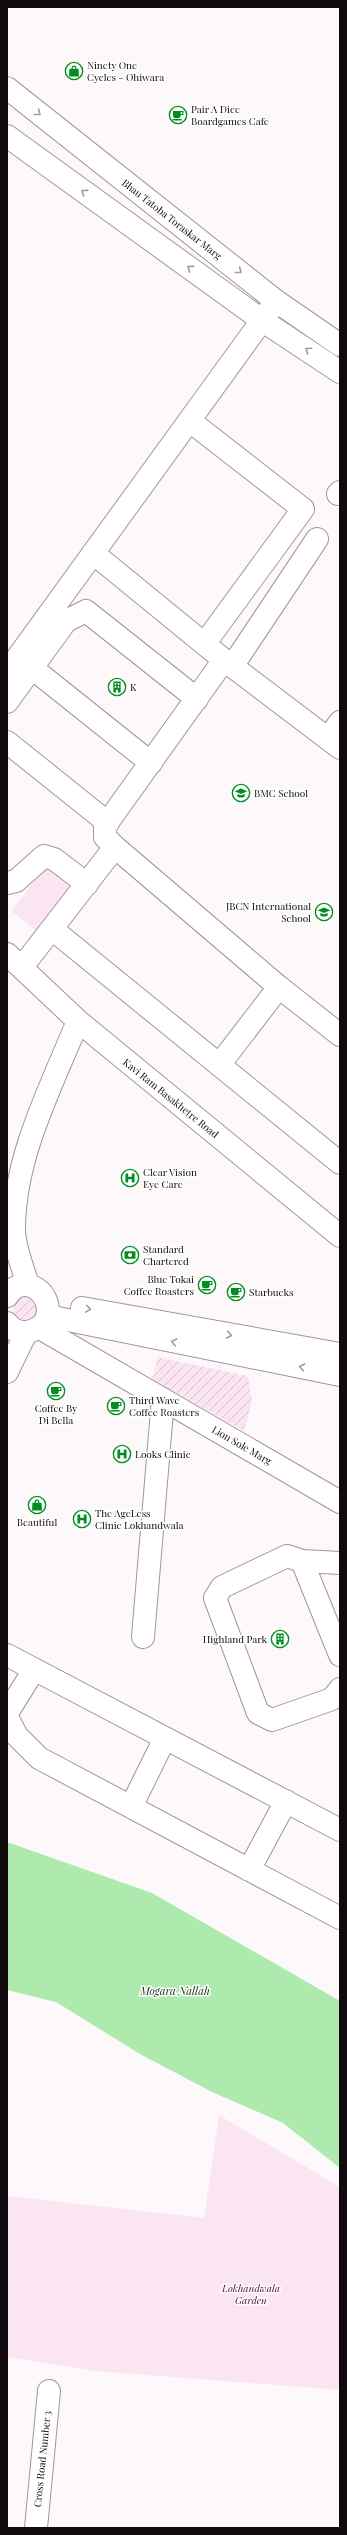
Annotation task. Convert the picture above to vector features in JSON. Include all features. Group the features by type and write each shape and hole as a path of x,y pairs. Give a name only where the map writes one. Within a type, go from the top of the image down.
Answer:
{"street":[{"name":"Bhau Tatoba Toraskar Marg","path":"7,88 276,300 340,345"},
{"path":"7,136 263,321 340,372"},
{"path":"7,672 263,321 276,300"},
{"path":"190,421 303,509 205,643"},
{"path":"317,539 228,663 197,699 105,826 105,837 279,987 340,1035"},
{"path":"93,553 228,663 336,736"},
{"path":"7,702 66,621 86,611 197,699"},
{"path":"32,668 151,763"},
{"path":"7,742 108,823"},
{"path":"15,961 52,929 116,847"},
{"path":"7,883 16,881 44,856 54,859 87,884"},
{"path":"52,929 340,1163"},
{"name":"Kavi Ram Basakhetre Road","path":"15,961 42,989 78,1021 340,1236"},
{"path":"219,1065 279,987"},
{"path":"28,1285 14,1231 18,1181 37,1122 78,1021"},
{"path":"7,1296 18,1287 28,1285 37,1288 45,1295 26,1322 7,1372"},
{"path":"26,1322 85,1309 340,1354"},
{"path":"26,1322 340,1375"},
{"name":"Lion Sole Marg","path":"26,1322 163,1399 340,1502"},
{"path":"143,1637 163,1399"},
{"path":"340,1563 336,1561 302,1561 287,1556 222,1587 216,1598 258,1713 272,1720 332,1699 340,1689"},
{"path":"302,1561 340,1655"},
{"path":"7,1655 340,1830"},
{"path":"7,1713 34,1670"},
{"path":"7,1717 17,1736 39,1758 340,1918"},
{"path":"131,1807 165,1738"},
{"path":"249,1870 286,1801"},
{"name":"Cross Road Number 3","path":"36,2528 49,2391"}],"green space":[{"path":"49,863 74,883 37,931 11,911"},
{"path":"26,1296 31,1297 41,1310 29,1324 15,1318 13,1310 15,1302"},
{"path":"158,1357 248,1376 252,1401 244,1431 152,1379"},
{"name":"Lokhandwala Garden","path":"219,2115 340,2187 340,2390 95,2371 7,2357 7,2196 204,2218"}],"water":[{"name":"Mogara Nallah","path":"7,1842 152,1893 340,2001 340,2168 283,2123 212,2092 140,2054 56,2002 7,1990"}],"place":[{"name":"Ninety One Cycles - Ohiwara","path":"74,71"},
{"name":"Pair A Dice Boardgames Cafe","path":"178,115"},
{"name":"K","path":"117,687"},
{"name":"BMC School","path":"241,793"},
{"name":"JBCN International School","path":"324,912"},
{"name":"Clear Vision Eye Care","path":"130,1178"},
{"name":"Standard Chartered","path":"130,1255"},
{"name":"Blue Tokai Coffee Roasters","path":"207,1285"},
{"name":"Starbucks","path":"236,1292"},
{"name":"Coffee By Di Bella","path":"56,1391"},
{"name":"Third Wave Coffee Roasters","path":"116,1406"},
{"name":"Looks Clinic","path":"122,1454"},
{"name":"Beautiful","path":"37,1505"},
{"name":"The AgeLess Clinic Lokhandwala","path":"82,1519"},
{"name":"Highland Park","path":"280,1639"}]}
